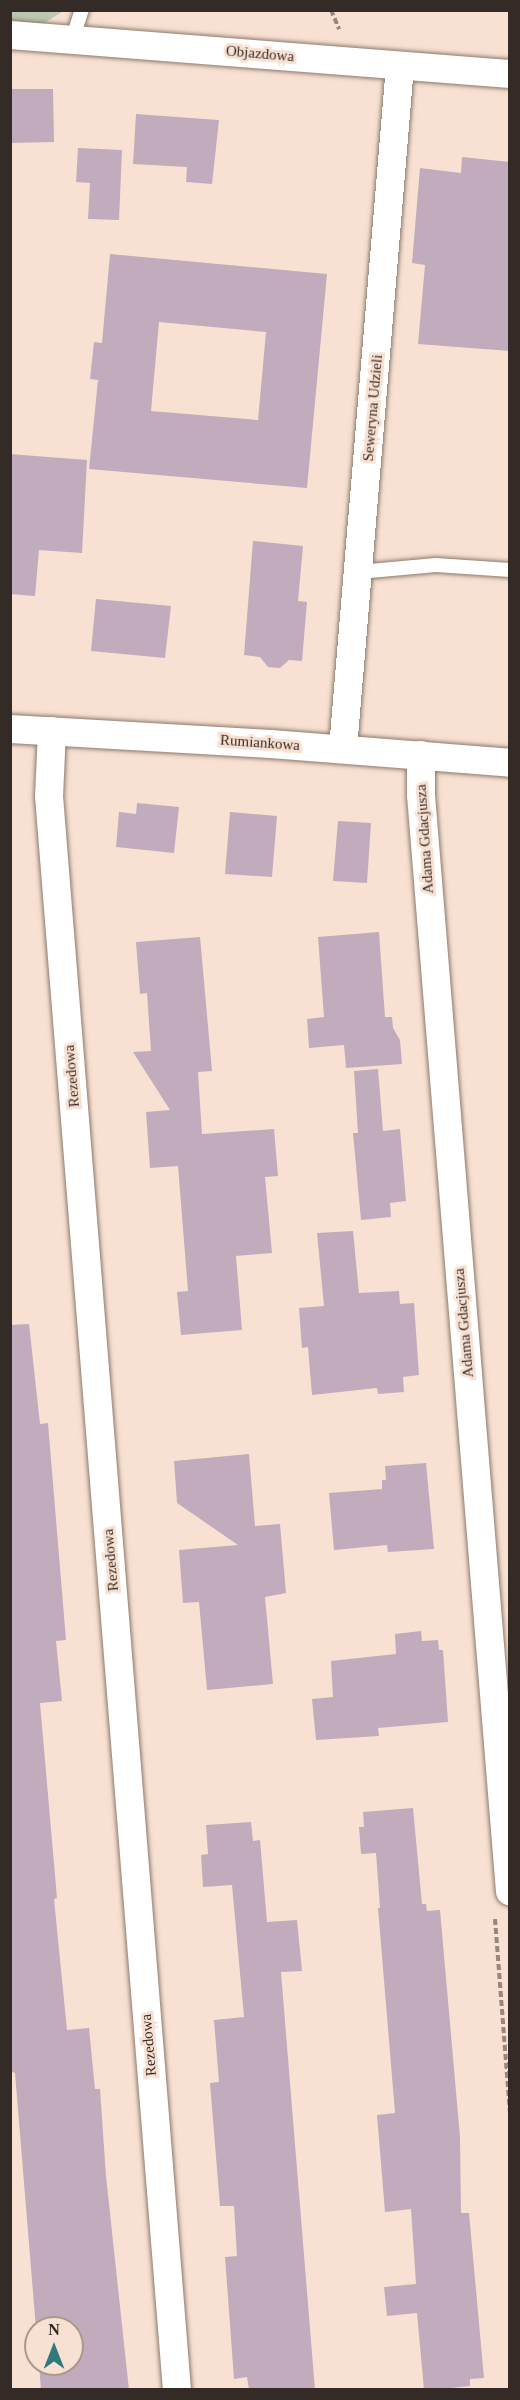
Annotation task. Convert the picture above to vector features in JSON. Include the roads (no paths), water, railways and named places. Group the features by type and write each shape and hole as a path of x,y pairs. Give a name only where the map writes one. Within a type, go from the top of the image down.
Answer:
{"street":[{"name":"Objazdowa","path":"10,35 510,74"},
{"name":"Seweryna Udzieli","path":"343,749 400,66"},
{"name":"Rumiankowa","path":"10,729 343,749 510,763"},
{"name":"Rezedowa","path":"51,731 49,796 177,2390"},
{"name":"Adama Gdacjusza","path":"421,755 421,795 505,1785 510,1891"}],"lane":[{"path":"72,40 82,10"},
{"path":"359,572 436,564 510,570"}]}
